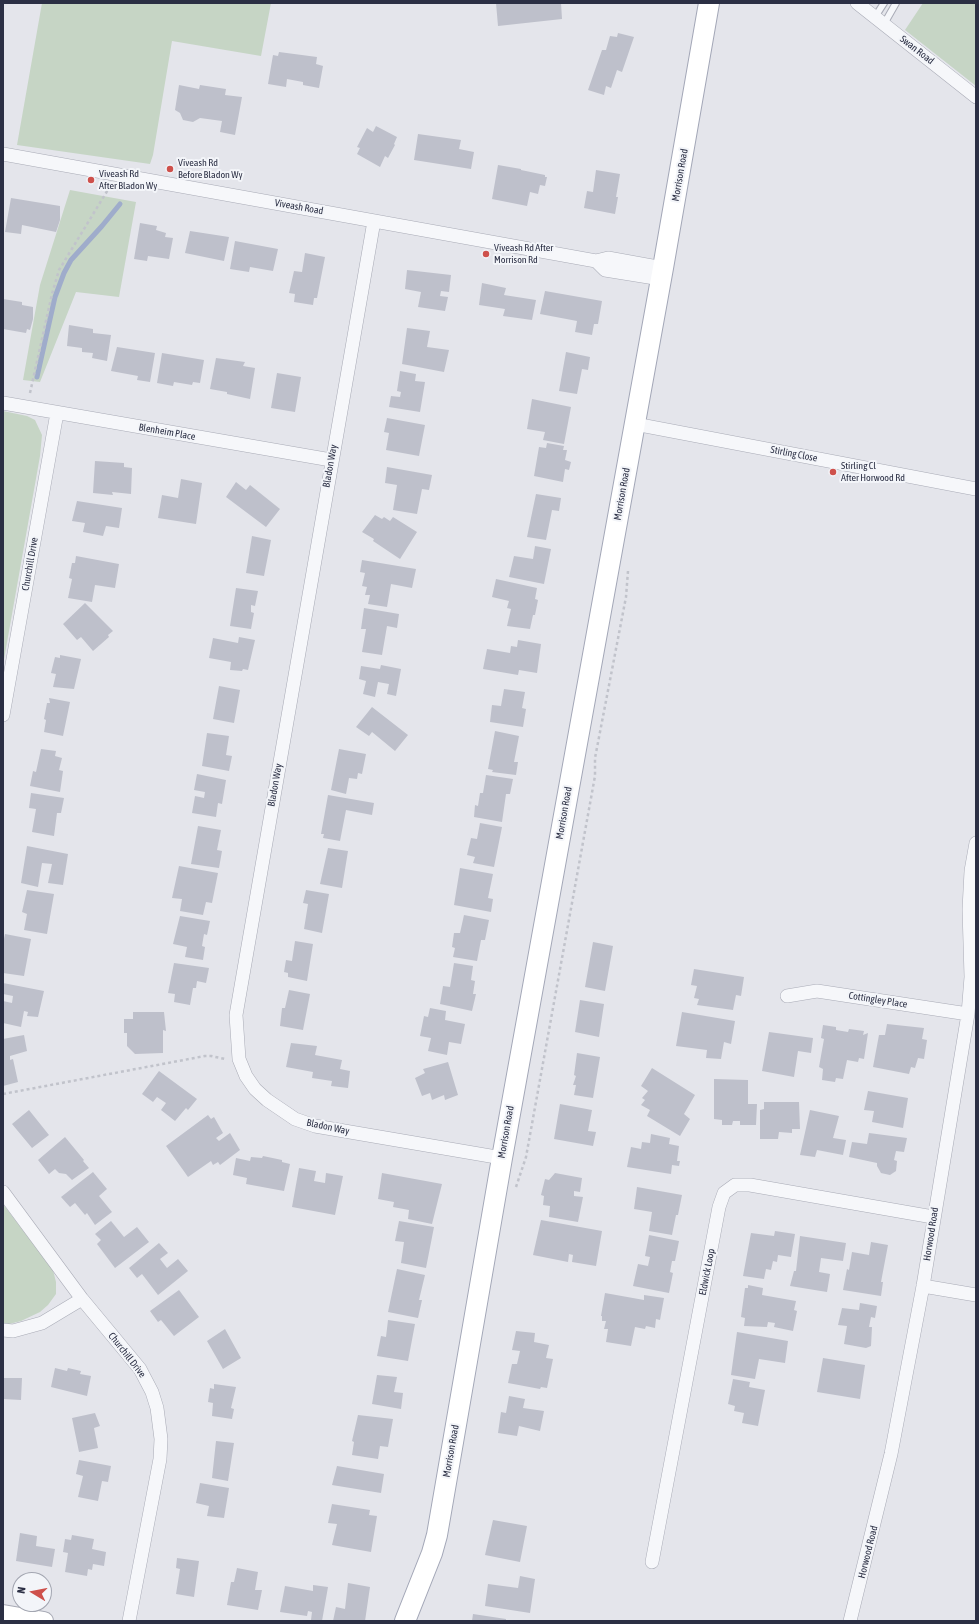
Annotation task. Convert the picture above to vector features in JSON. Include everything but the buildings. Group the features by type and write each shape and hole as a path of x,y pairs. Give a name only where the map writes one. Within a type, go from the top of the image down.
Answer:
{"main road":[{"name":"Morrison Road","path":"406,1620 432,1553 437,1535 502,1158 662,274 709,3"},
{"path":"3,1614 44,1621"}],"street":[{"name":"Swan Road","path":"857,3 976,97"},
{"name":"Viveash Road","path":"3,154 596,261 608,258 662,274"},
{"name":"Bladon Way","path":"374,221 331,460 236,1015 239,1059 246,1076 255,1089 267,1100 295,1119 315,1126 502,1158"},
{"name":"Blenheim Place","path":"3,403 331,460"},
{"name":"Churchill Drive","path":"3,715 57,413"},
{"name":"Stirling Close","path":"635,424 976,489"},
{"name":"Horwood Road","path":"850,1621 891,1454 923,1286 933,1217 968,1014 971,977 969,909 971,871 976,843"},
{"name":"Cottingley Place","path":"787,996 817,991 968,1014"},
{"name":"Eldwick Loop","path":"652,1562 719,1207 724,1193 735,1185 750,1185 933,1217"},
{"name":"Churchill Drive","path":"3,1192 82,1299 140,1369 152,1392 160,1422 160,1458 129,1621"},
{"path":"923,1286 976,1295"},
{"path":"3,1330 13,1331 42,1323 82,1299"}],"lane":[{"path":"879,20 884,3"},
{"path":"879,20 896,3"}],"path":[{"path":"28,399 59,270 110,187"},
{"path":"516,1188 526,1157 595,776 595,758 626,597 628,567"},
{"path":"3,1094 205,1056 212,1056 232,1061 239,1059"}],"green space":[{"path":"42,3 271,3 261,56 172,41 153,155 150,164 17,145"},
{"path":"923,3 976,3 976,86 905,30"},
{"path":"70,190 136,202 119,297 76,292 40,382 23,380 40,285"},
{"path":"3,411 27,416 35,420 42,435 40,456 3,665"},
{"path":"3,1204 53,1270 56,1282 56,1294 48,1305 40,1312 21,1321 9,1324 3,1323"}],"waterway":[{"path":"37,377 55,297 64,273 71,260 120,204"}],"place":[{"name":"Viveash Rd Before Bladon Wy","path":"170,169"},
{"name":"Viveash Rd After Bladon Wy","path":"91,180"},
{"name":"Viveash Rd After Morrison Rd","path":"486,254"},
{"name":"Stirling Cl After Horwood Rd","path":"833,472"}]}
